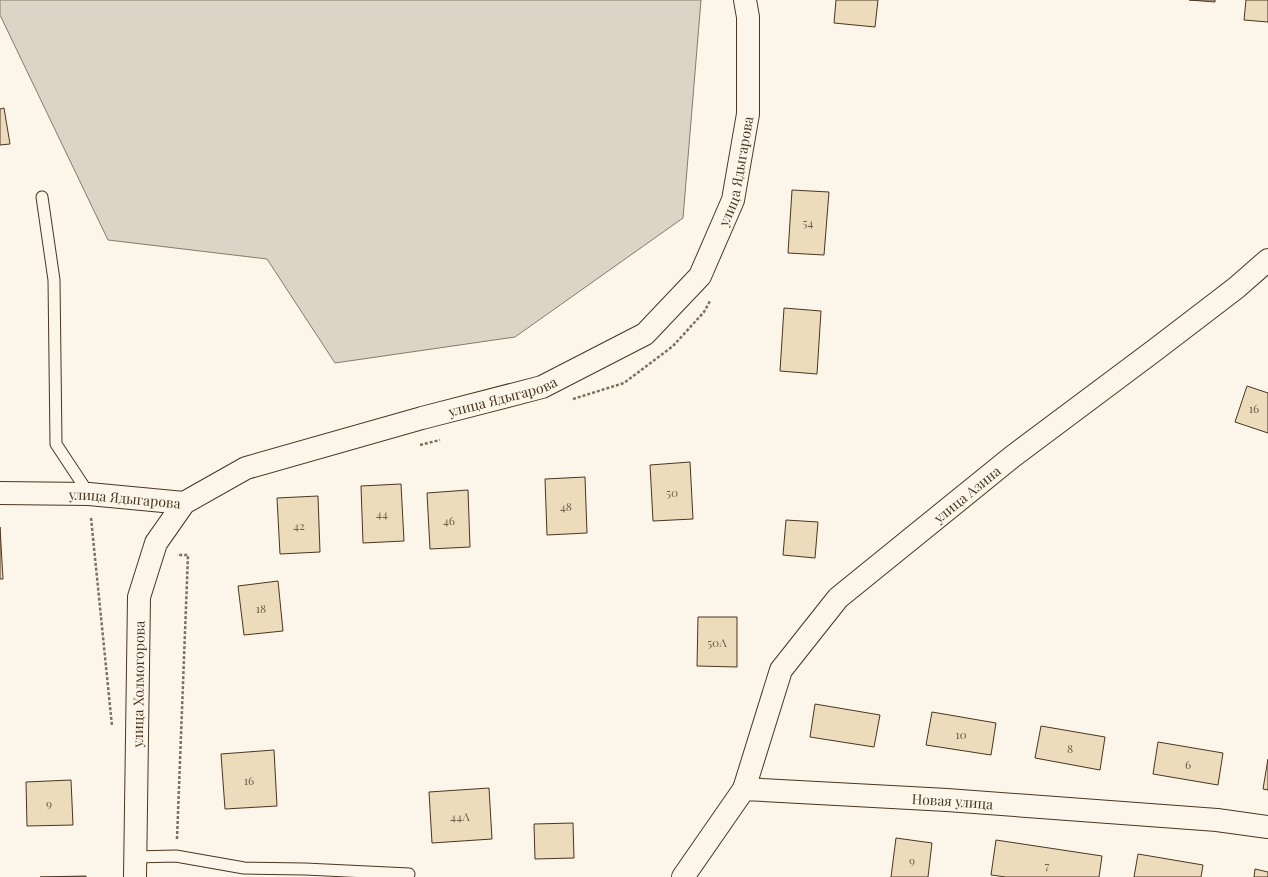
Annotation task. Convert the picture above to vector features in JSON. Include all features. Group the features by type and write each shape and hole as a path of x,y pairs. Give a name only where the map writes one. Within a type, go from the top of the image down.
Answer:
{"street":[{"name":"улица Ядыгарова","path":"0,493 89,494 184,503 246,468 422,418 542,387 645,334 700,276 734,200 748,114 748,17 745,0"},
{"name":"улица Азина","path":"744,789 781,670 838,598 1012,457 1236,288 1268,260"},
{"name":"улица Холмогорова","path":"135,867 139,597 156,543 184,503"},
{"name":"Новая улица","path":"744,789 963,802 1217,820 1268,827"},
{"path":"683,877 744,789"}],"lane":[{"path":"42,197 54,280 56,444 89,494"},
{"path":"135,867 176,856 244,868 409,874"}],"path":[{"path":"89,494 112,730"}],"shaded area":[{"path":"0,0 701,0 683,218 515,337 335,363 267,259 108,240 0,15"}],"building":[{"path":"836,0 878,0 875,27 834,23"},
{"path":"1189,0 1215,0 1215,2"},
{"path":"1246,0 1268,0 1268,22 1244,20"},
{"path":"4,108 10,144 0,145 0,109"},
{"path":"792,190 829,192 824,255 788,253"},
{"path":"784,308 821,311 817,374 780,371"},
{"path":"1247,386 1268,393 1268,433 1235,422"},
{"path":"690,462 693,519 653,521 650,465"},
{"path":"585,477 587,533 547,535 545,479"},
{"path":"401,484 404,541 363,543 361,486"},
{"path":"468,490 470,547 430,549 427,493"},
{"path":"318,496 320,552 280,554 277,498"},
{"path":"786,520 818,522 815,558 783,555"},
{"path":"0,527 3,579 0,579"},
{"path":"278,581 283,631 244,635 238,586"},
{"path":"698,617 737,617 737,667 697,666"},
{"path":"815,704 880,715 874,747 810,737"},
{"path":"932,712 996,723 991,755 926,745"},
{"path":"1041,726 1105,737 1100,770 1035,758"},
{"path":"1158,742 1223,753 1218,785 1153,774"},
{"path":"274,750 277,806 225,809 221,754"},
{"path":"1268,759 1268,790 1263,789"},
{"path":"71,780 73,825 27,826 26,782"},
{"path":"489,788 492,839 432,843 429,792"},
{"path":"573,823 574,858 535,859 534,824"},
{"path":"896,838 932,843 928,877 891,877"},
{"path":"996,840 1102,856 1099,877 1006,877 991,875"},
{"path":"1138,854 1203,865 1201,877 1134,877"},
{"path":"1255,869 1268,872 1268,877 1254,877"},
{"path":"86,876 86,877 40,877"}]}
